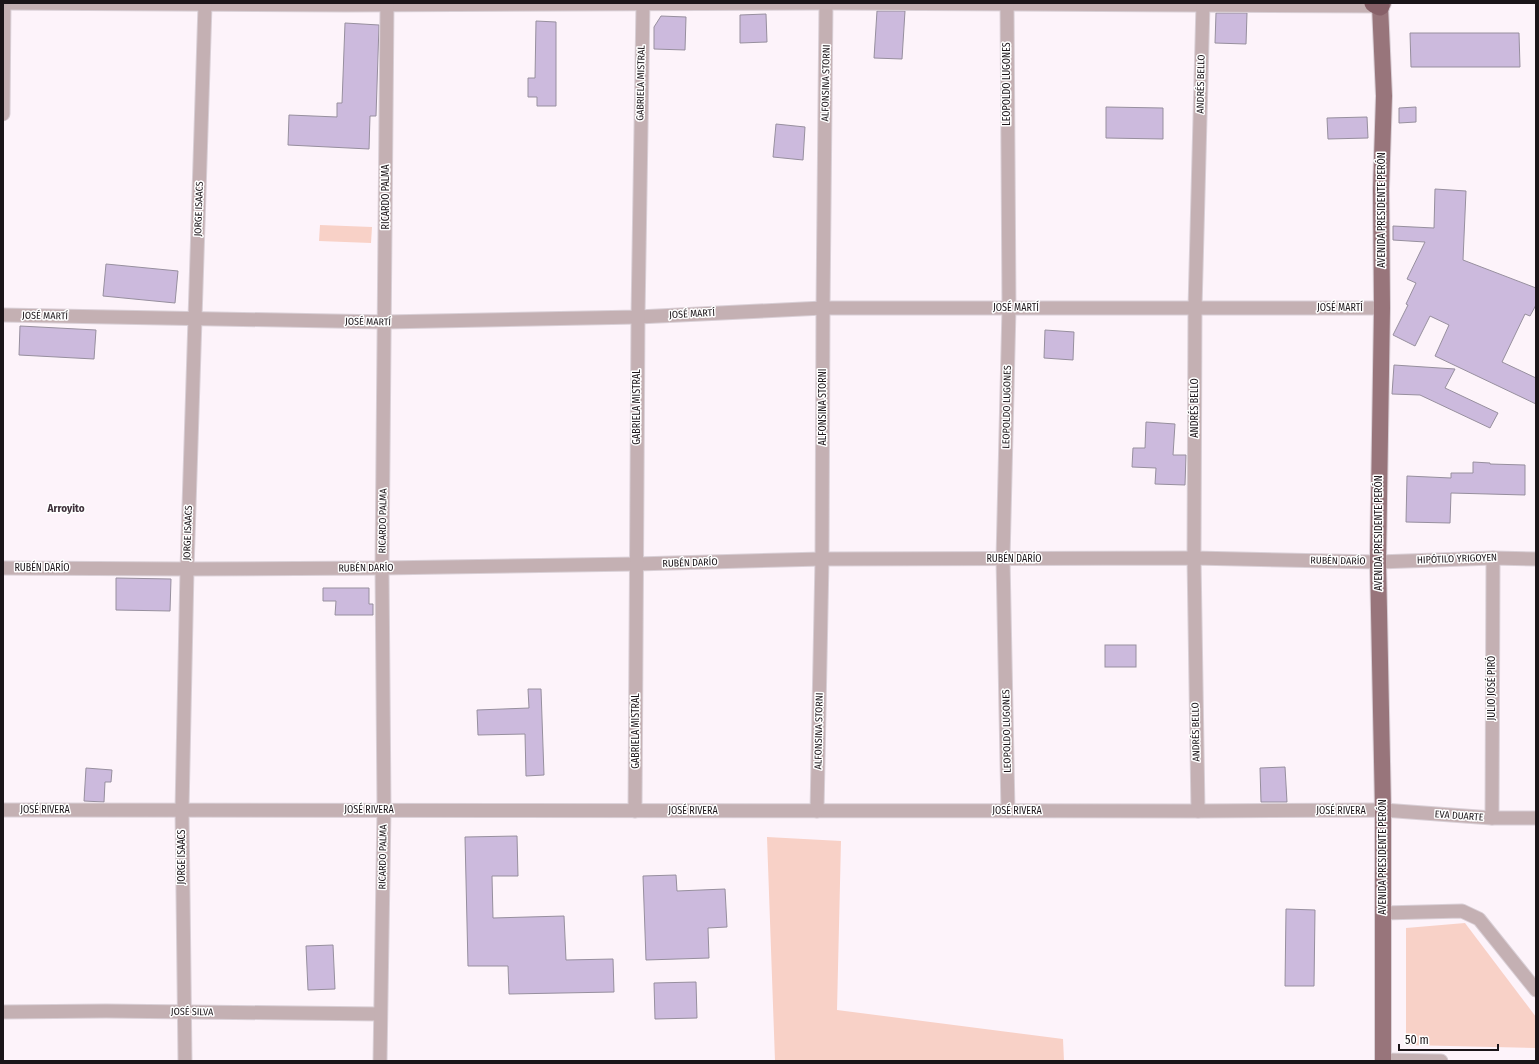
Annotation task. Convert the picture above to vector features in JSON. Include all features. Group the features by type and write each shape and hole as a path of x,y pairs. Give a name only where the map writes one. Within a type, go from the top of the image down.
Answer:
{"main road":[{"name":"AVENIDA PRESIDENTE PERÓN","path":"1379,4 1384,96 1381,189 1382,308 1378,562 1383,810 1383,1060"}],"street":[{"path":"3,114 3,3 387,5 826,3 1379,4"},
{"name":"ALFONSINA STORNI","path":"817,811 822,559 826,3"},
{"name":"JORGE ISAACS","path":"185,1061 183,1012 182,810 187,569 205,4"},
{"name":"GABRIELA MISTRAL","path":"635,811 638,317 642,4"},
{"name":"LEOPOLDO LUGONES","path":"1007,4 1009,308 1003,559 1008,811"},
{"name":"ANDRÉS BELLO","path":"1198,812 1194,558 1195,308 1203,4"},
{"name":"RICARDO PALMA","path":"380,1061 384,809 382,568 387,5"},
{"name":"JOSÉ MARTÍ","path":"3,315 385,322 638,317 823,308 1382,308"},
{"name":"RUBÉN DARÍO","path":"3,568 382,568 822,559 1194,558 1378,562"},
{"name":"HIPÓTILO YRIGOYEN","path":"1378,562 1493,558 1536,559"},
{"name":"JULIO JOSÉ PIRÓ","path":"1492,818 1493,558"},
{"name":"JOSÉ RIVERA","path":"3,810 384,809 1198,812 1383,810"},
{"name":"EVA DUARTE","path":"1383,810 1492,818 1536,818"},
{"path":"1383,913 1462,911 1479,919 1536,990"},
{"name":"JOSÉ SILVA","path":"3,1012 380,1014"},
{"path":"1383,1060 1441,1061"}],"shaded area":[{"path":"320,225 372,227 371,243 319,241"},
{"path":"767,837 841,841 837,1010 1063,1039 1064,1061 775,1061"},
{"path":"1465,923 1536,1017 1536,1048 1406,1045 1406,928"}],"building":[{"path":"877,11 905,11 902,59 874,58"},
{"path":"1216,13 1247,13 1246,44 1215,43"},
{"path":"766,14 767,42 740,43 740,15"},
{"path":"661,16 686,17 685,50 654,49 654,27"},
{"path":"536,21 556,22 556,106 537,106 537,97 528,97 528,78 535,78"},
{"path":"345,23 379,25 376,116 370,116 369,149 288,145 289,115 337,117 337,103 342,103"},
{"path":"1410,33 1519,33 1520,67 1411,67"},
{"path":"1106,107 1163,108 1163,139 1106,138"},
{"path":"1416,107 1416,122 1399,123 1399,108"},
{"path":"1367,117 1368,138 1328,139 1327,118"},
{"path":"776,124 805,127 803,160 773,157"},
{"path":"1435,189 1466,191 1463,260 1536,288 1536,305 1530,316 1525,314 1502,362 1536,378 1536,404 1435,356 1449,325 1430,316 1415,346 1393,335 1408,305 1406,304 1416,283 1407,279 1425,242 1393,240 1393,226 1434,228"},
{"path":"106,264 178,271 175,303 103,296"},
{"path":"20,326 96,330 94,359 19,355"},
{"path":"1045,330 1074,332 1073,360 1044,358"},
{"path":"1394,365 1455,369 1445,388 1498,413 1490,428 1420,395 1392,394"},
{"path":"1146,422 1175,424 1173,455 1186,455 1185,485 1155,484 1156,468 1132,467 1133,448 1145,448"},
{"path":"1473,462 1525,465 1525,495 1451,493 1450,523 1406,522 1407,476 1451,478 1451,473 1473,473"},
{"path":"116,578 171,579 170,611 116,610"},
{"path":"323,588 369,588 369,604 373,604 373,615 335,615 336,601 323,601"},
{"path":"1105,645 1136,645 1136,667 1105,667"},
{"path":"528,689 541,689 544,775 526,776 525,734 478,735 477,710 529,708"},
{"path":"1285,767 1287,802 1261,802 1260,768"},
{"path":"86,768 112,770 111,782 105,782 104,802 84,801"},
{"path":"517,836 518,876 492,876 493,918 564,916 566,960 613,959 614,992 509,994 508,966 468,966 465,837"},
{"path":"676,875 677,891 725,889 727,927 708,928 709,958 646,960 643,876"},
{"path":"1286,909 1315,910 1314,986 1285,986"},
{"path":"333,945 335,989 308,990 306,946"},
{"path":"696,982 697,1018 655,1019 654,983"}],"district":[{"name":"Arroyito","path":"66,508"}]}
